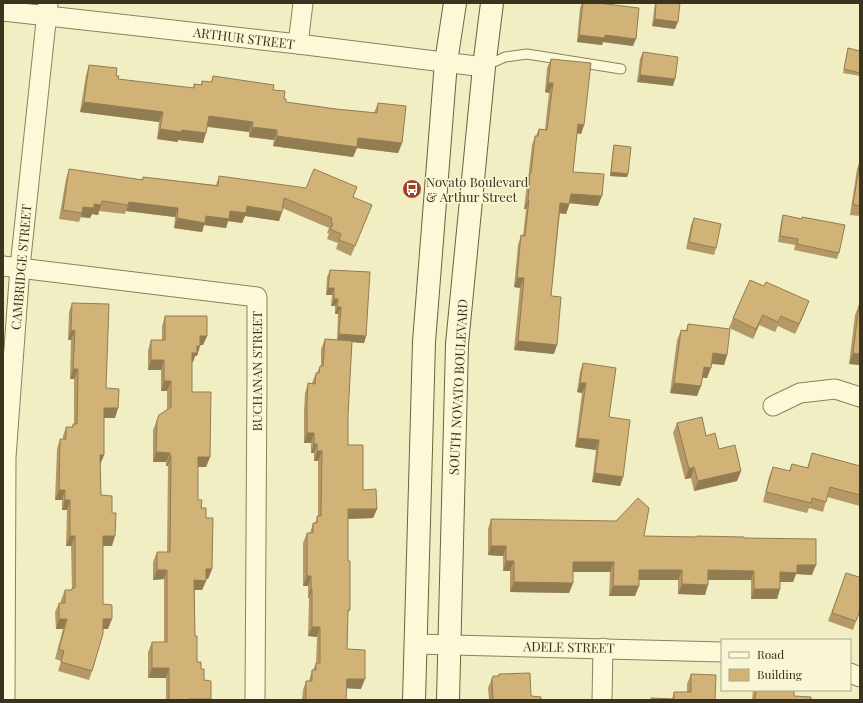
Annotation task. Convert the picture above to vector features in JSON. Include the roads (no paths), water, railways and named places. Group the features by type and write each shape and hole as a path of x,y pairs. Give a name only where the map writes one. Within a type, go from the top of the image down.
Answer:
{"main road":[{"path":"414,700 424,342 446,62 454,3"},
{"name":"SOUTH NOVATO BOULEVARD","path":"448,700 457,344 484,67 492,3"}],"street":[{"path":"298,44 303,3"},
{"name":"ARTHUR STREET","path":"3,11 47,9 298,44 484,67"},
{"name":"CAMBRIDGE STREET","path":"5,700 6,457 11,267 47,9"},
{"name":"BUCHANAN STREET","path":"11,267 257,297 258,375 255,700"},
{"path":"773,406 800,394 835,389 860,397"},
{"name":"ADELE STREET","path":"416,644 721,652"},
{"path":"602,700 603,648"}],"lane":[{"path":"484,67 505,57 527,54 621,69"}],"place":[{"name":"Novato Boulevard & Arthur Street","path":"412,189"}]}
